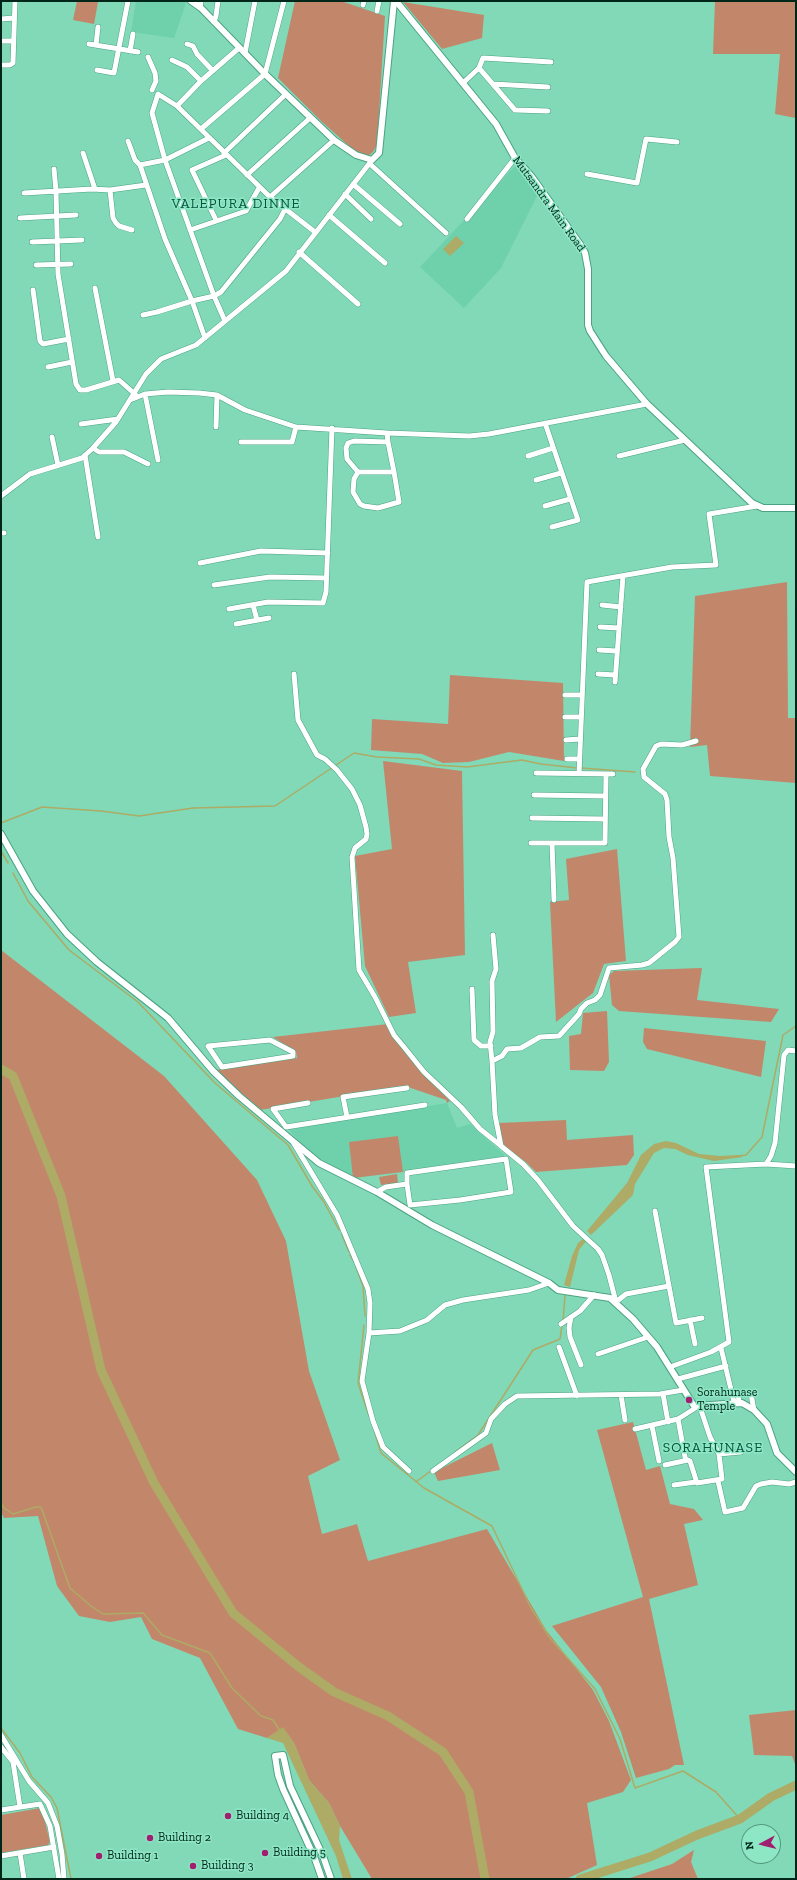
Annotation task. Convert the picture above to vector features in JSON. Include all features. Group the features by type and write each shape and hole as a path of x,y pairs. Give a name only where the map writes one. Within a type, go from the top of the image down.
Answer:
{"street":[{"path":"1,65 10,65 13,63 15,1"},
{"path":"97,70 114,73 128,1"},
{"path":"191,1 201,4 214,22 239,48 334,140 356,155 371,162 446,233"},
{"path":"214,22 218,1"},
{"path":"245,53 255,1"},
{"path":"202,129 265,74 284,1"},
{"path":"377,11 379,1"},
{"path":"1,496 30,474 82,458 93,448 118,419 130,400 136,395 146,374 161,359 196,345 286,271 299,252 379,153 395,1"},
{"name":"Mutsandra Main Road","path":"395,1 496,124 515,158 532,177 585,253 588,269 588,325 590,332 606,356 647,404 757,506"},
{"path":"1,19 14,18"},
{"path":"96,45 98,27"},
{"path":"130,51 133,34"},
{"path":"1,41 14,41"},
{"path":"89,44 138,52"},
{"path":"187,44 193,46 197,54 213,71"},
{"path":"177,106 201,81 239,48"},
{"path":"148,57 155,72 156,81 152,90"},
{"path":"463,83 479,68 483,58 551,62"},
{"path":"172,60 187,67 201,81"},
{"path":"479,68 515,110 548,111"},
{"path":"493,84 548,87"},
{"path":"225,321 214,296 165,160 152,113 158,94 177,106 202,129 209,138 270,198 315,232"},
{"path":"216,220 192,170 225,154 286,94"},
{"path":"247,175 310,118"},
{"path":"140,165 165,160 209,138"},
{"path":"587,174 638,183 646,139 678,142"},
{"path":"270,198 334,140"},
{"path":"128,141 135,160 140,165 165,239 192,301 204,338"},
{"path":"83,153 96,189"},
{"path":"467,219 515,158"},
{"path":"54,169 58,264 72,362 76,384 80,390 86,390 119,380 136,395 183,392 217,395 245,410 296,427 332,428 387,433 469,436 488,434 647,404"},
{"path":"353,184 400,224"},
{"path":"24,193 96,189 110,190 146,185"},
{"path":"190,230 246,211 260,188"},
{"path":"110,190 113,218 119,226 132,230"},
{"path":"345,194 371,219"},
{"path":"143,315 214,296 221,292 276,225 284,209"},
{"path":"20,218 76,215"},
{"path":"329,215 385,263"},
{"path":"32,242 82,240"},
{"path":"299,252 358,304"},
{"path":"36,265 71,264"},
{"path":"95,288 113,381"},
{"path":"33,290 40,341 43,344 69,339"},
{"path":"48,367 72,362"},
{"path":"145,394 158,460"},
{"path":"216,427 217,395"},
{"path":"81,424 118,419"},
{"path":"545,423 578,520 552,528"},
{"path":"241,442 292,442 296,427"},
{"path":"229,609 268,602 323,604 326,592 332,428"},
{"path":"358,472 353,486 353,492 356,498 364,506 378,508 399,502 387,433"},
{"path":"52,437 58,465"},
{"path":"619,456 685,440"},
{"path":"388,442 354,441 348,443 345,453 347,459 358,472 394,472"},
{"path":"93,448 99,452 124,452 148,464"},
{"path":"528,456 554,448"},
{"path":"85,455 98,537"},
{"path":"536,480 561,473"},
{"path":"545,506 570,498"},
{"path":"579,774 587,582 672,567 716,565 709,514 757,506 796,508"},
{"path":"200,563 261,551 328,552"},
{"path":"615,682 623,576"},
{"path":"214,586 270,577 326,578"},
{"path":"252,605 256,620"},
{"path":"602,605 621,607"},
{"path":"236,624 269,618"},
{"path":"600,627 619,628"},
{"path":"599,650 617,651"},
{"path":"294,674 298,720 317,754 337,770 352,789 360,805 366,827 366,839 356,848 352,857 359,970 375,997 394,1035 424,1072 461,1107 480,1129 523,1164 538,1180 573,1226 598,1249 602,1255 609,1275 616,1302"},
{"path":"598,674 616,675"},
{"path":"565,695 582,695"},
{"path":"565,717 581,717"},
{"path":"566,740 580,740"},
{"path":"492,1060 502,1056 507,1049 521,1048 540,1037 559,1036 579,1014 581,1009 587,1003 595,1000 600,994 608,968 649,963 679,937 667,800 665,794 644,777 643,769 656,746 661,744 682,745 696,741"},
{"path":"567,759 579,758"},
{"path":"536,773 613,774"},
{"path":"531,843 605,843 606,774"},
{"path":"534,795 605,796"},
{"path":"532,818 605,819"},
{"path":"1,834 33,891 67,934 97,962 168,1018 206,1062 239,1096 292,1142 319,1163 377,1192 432,1225 549,1283 558,1290 610,1298 616,1302 648,1337 678,1379 689,1400 698,1407 718,1454 722,1477 721,1480 674,1485"},
{"path":"552,843 554,900"},
{"path":"493,934 496,969 492,981 493,1032 490,1042 495,1115 501,1146"},
{"path":"472,989 474,1040 481,1046 491,1046"},
{"path":"270,1040 293,1052 293,1056 222,1067 216,1058 208,1046 270,1040"},
{"path":"766,1164 771,1156 775,1143 784,1055 788,1050 796,1051"},
{"path":"206,1062 216,1058"},
{"path":"347,1117 343,1097 406,1088"},
{"path":"308,1103 273,1109 286,1127 425,1105"},
{"path":"270,1122 278,1116"},
{"path":"292,1142 337,1215 362,1271 369,1296 369,1333 362,1381 373,1421 383,1447 409,1471"},
{"path":"506,1159 511,1192 460,1200 410,1205 407,1184 407,1173 506,1159"},
{"path":"670,1367 721,1348 729,1342 705,1170 708,1166 766,1164 796,1166"},
{"path":"377,1192 386,1187 407,1184"},
{"path":"655,1211 676,1323 702,1318"},
{"path":"369,1333 400,1331 428,1320 445,1306 464,1300 529,1290 549,1283"},
{"path":"616,1302 626,1294 669,1286"},
{"path":"563,1323 580,1311 594,1295"},
{"path":"571,1318 569,1328 570,1337 581,1364"},
{"path":"690,1320 695,1344"},
{"path":"598,1354 648,1337"},
{"path":"559,1347 577,1396"},
{"path":"721,1348 736,1403"},
{"path":"678,1379 726,1366"},
{"path":"433,1471 486,1434 491,1419 511,1399 524,1395 577,1396 663,1394 683,1390"},
{"path":"736,1403 738,1393"},
{"path":"663,1394 668,1422"},
{"path":"751,1394 754,1410"},
{"path":"621,1395 625,1420"},
{"path":"635,1429 678,1419 698,1407 736,1403 754,1410 767,1424 777,1453 796,1472"},
{"path":"678,1419 685,1457"},
{"path":"652,1426 659,1462"},
{"path":"718,1454 742,1452"},
{"path":"665,1465 689,1460 696,1482"},
{"path":"718,1481 724,1512 743,1508 756,1486 760,1484 772,1482 789,1484 796,1482"},
{"path":"1,1736 28,1781 48,1802 57,1826 62,1854 64,1879"},
{"path":"1,1747 14,1762 20,1807"},
{"path":"322,1879 315,1859 280,1782 275,1756 283,1755 288,1780 297,1803 323,1856 331,1879"},
{"path":"290,1806 297,1803"},
{"path":"1,1810 40,1804 50,1826 59,1879"},
{"path":"1,1856 54,1847"},
{"path":"20,1853 24,1879"}],"shaded area":[{"path":"77,1 98,2 94,24 73,20"},
{"path":"136,1 183,1 186,3 174,38 131,32"},
{"path":"295,1 341,1 385,16 377,145 373,152 368,156 358,154 321,121 278,78"},
{"path":"715,1 796,1 796,118 775,114 780,54 713,54"},
{"path":"403,2 484,15 482,38 442,49"},
{"path":"516,165 538,194 501,268 464,308 420,267"},
{"path":"456,236 464,243 450,256 443,249"},
{"path":"787,582 788,718 796,718 796,783 710,776 707,745 690,747 695,596"},
{"path":"450,675 563,683 564,761 509,752 469,762 443,763 422,754 371,750 372,719 448,724"},
{"path":"383,761 462,771 465,955 408,962 416,1013 389,1017 365,966 355,856 392,849"},
{"path":"617,849 626,961 604,964 593,993 556,1022 550,902 569,900 566,859"},
{"path":"1,950 164,1076 257,1180 286,1241 309,1371 340,1460 308,1476 322,1534 357,1524 368,1561 487,1529 546,1630 593,1690 609,1721 631,1780 623,1792 587,1803 597,1865 566,1879 372,1879 340,1826 329,1803 309,1780 294,1743 283,1728 267,1738 238,1729 200,1658 152,1639 141,1617 110,1622 79,1616 57,1586 38,1516 4,1518 1,1512"},
{"path":"702,968 697,1000 779,1009 771,1022 619,1011 612,1005 609,975 614,971"},
{"path":"607,1011 609,1062 604,1071 570,1070 569,1036 581,1034 583,1013"},
{"path":"388,1024 417,1067 450,1101 447,1103 446,1100 405,1086 260,1110 216,1070 297,1058 296,1052 273,1037"},
{"path":"644,1028 766,1041 761,1077 647,1049 643,1042"},
{"path":"447,1103 457,1128 470,1124 508,1158 353,1178 310,1153 288,1129"},
{"path":"566,1120 567,1140 633,1135 634,1155 627,1165 536,1172 527,1163 503,1145 499,1123"},
{"path":"398,1136 403,1172 353,1178 349,1142"},
{"path":"666,1141 676,1143 699,1154 720,1156 739,1155 743,1157 714,1161 688,1155 675,1149 664,1148 654,1153 635,1184 633,1195 591,1235 587,1231 627,1183 641,1155 654,1144"},
{"path":"397,1174 398,1183 381,1185 379,1177"},
{"path":"583,1239 586,1241 579,1250 570,1287 564,1285 572,1256 578,1243"},
{"path":"633,1422 646,1470 660,1466 670,1504 694,1509 703,1520 684,1524 698,1585 649,1599 684,1765 675,1765 669,1769 636,1778 621,1732 601,1687 552,1626 643,1597 597,1430"},
{"path":"492,1443 500,1470 438,1481 434,1472"},
{"path":"796,1710 796,1767 792,1756 754,1755 749,1715"},
{"path":"283,1727 294,1743 309,1780 329,1803 340,1826 339,1840 352,1879 343,1879 336,1856 283,1743 267,1738"},
{"path":"40,1808 42,1810 50,1842 48,1845 1,1853 1,1815"},
{"path":"694,1850 691,1862 698,1879 627,1879 672,1864"}],"waterway":[{"path":"1,823 42,807 101,811 139,816 193,808 275,806 354,753 377,757 419,759 436,765 467,767 522,760 541,764 577,768"},
{"path":"581,768 635,772"},
{"path":"1,851 8,863"},
{"path":"13,873 28,901 69,950 138,1002 215,1083 288,1145 312,1186 324,1202 339,1230"},
{"path":"737,1156 746,1155 762,1137 783,1035 796,1026"},
{"path":"1,1069 13,1076 61,1196 101,1370 154,1483 233,1613 299,1667 334,1692 388,1716 443,1752 469,1792 485,1879"},
{"path":"342,1235 349,1252"},
{"path":"350,1255 354,1262"},
{"path":"356,1267 363,1286 365,1316"},
{"path":"563,1322 565,1295"},
{"path":"364,1325 358,1383 369,1416"},
{"path":"455,1452 478,1435 533,1350 560,1339 562,1325"},
{"path":"373,1427 381,1453 424,1488 492,1526 531,1608 550,1638 595,1689 620,1739 635,1788 683,1771 716,1792 740,1819"},
{"path":"417,1481 432,1470"},
{"path":"1,1503 4,1508 13,1514 36,1507 41,1507 70,1588 91,1606 103,1614 143,1613 162,1635 210,1653 232,1688 261,1716 273,1720 280,1731"},
{"path":"1,1728 20,1753 32,1777 51,1797 57,1808 71,1879"},
{"path":"580,1879 650,1857 697,1835 740,1819 771,1797 796,1785"}],"place":[{"name":"Sorahunase Temple","path":"689,1400"},
{"name":"Building 4","path":"228,1816"},
{"name":"Building 2","path":"150,1838"},
{"name":"Building 5","path":"265,1853"},
{"name":"Building 1","path":"99,1856"},
{"name":"Building 3","path":"193,1866"}],"district":[{"name":"VALEPURA DINNE","path":"236,204"},
{"name":"SORAHUNASE","path":"713,1448"}]}
